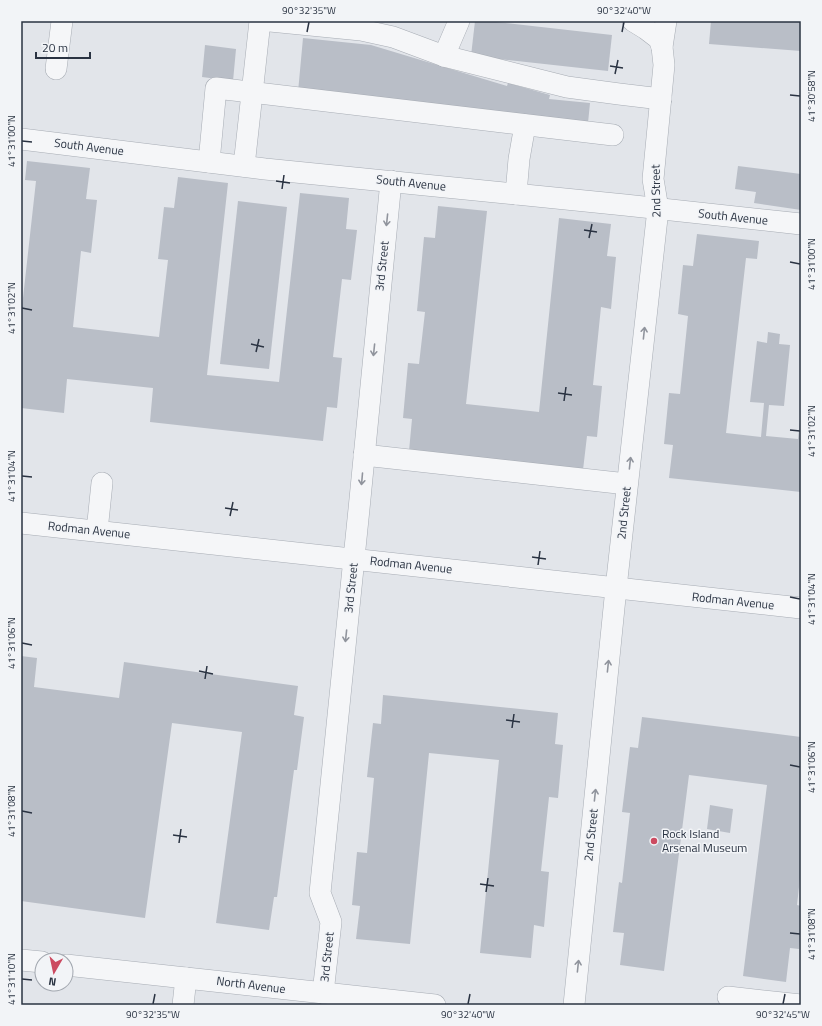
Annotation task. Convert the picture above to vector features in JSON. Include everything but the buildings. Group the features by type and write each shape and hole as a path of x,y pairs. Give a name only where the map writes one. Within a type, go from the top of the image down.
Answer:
{"street":[{"path":"56,69 62,21"},
{"path":"244,166 260,21"},
{"path":"270,21 361,30 394,37 444,56 567,87 661,99"},
{"path":"444,56 459,21"},
{"path":"633,21 659,39 662,47"},
{"name":"2nd Street","path":"574,1005 616,588 658,209 653,179 664,65 662,47 666,21"},
{"path":"209,162 216,88 613,135"},
{"path":"516,194 519,159 525,125"},
{"name":"South Avenue","path":"21,139 244,166 801,224"},
{"name":"3rd Street","path":"323,993 331,922 320,893 391,181"},
{"path":"364,455 628,484"},
{"path":"97,531 102,483"},
{"name":"Rodman Avenue","path":"21,523 801,608"},
{"path":"21,960 34,961"},
{"name":"North Avenue","path":"74,966 435,1005"},
{"path":"183,1005 186,978"},
{"path":"728,998 755,1003 801,1005"}],"place":[{"name":"Rock Island Arsenal Museum","path":"654,841"}]}
